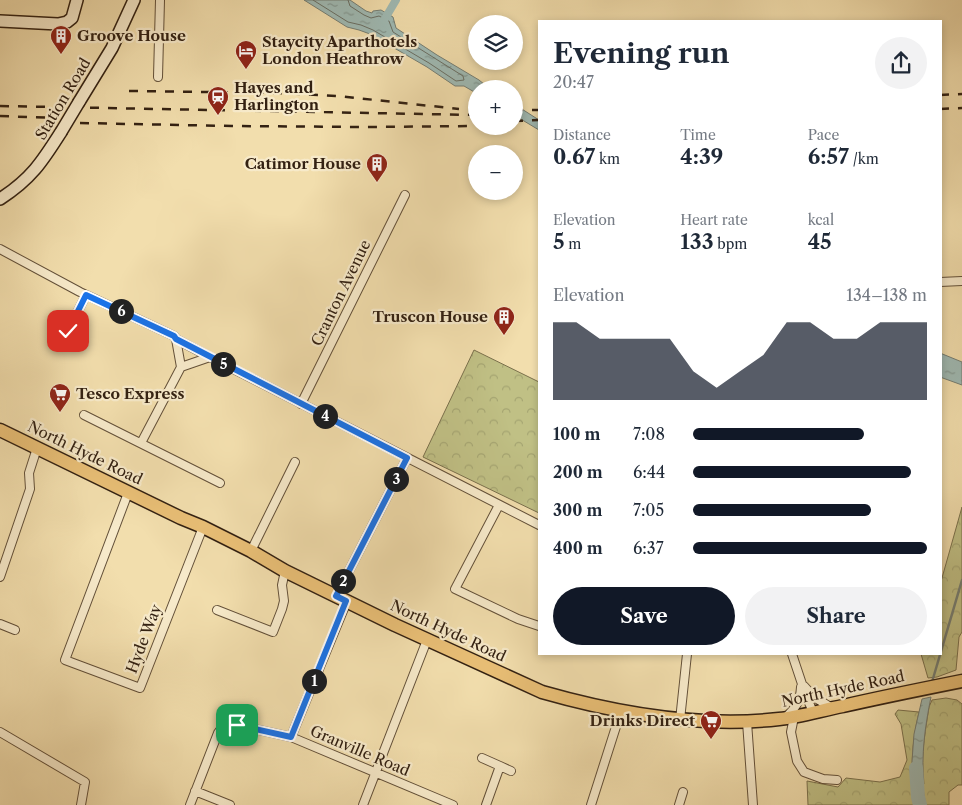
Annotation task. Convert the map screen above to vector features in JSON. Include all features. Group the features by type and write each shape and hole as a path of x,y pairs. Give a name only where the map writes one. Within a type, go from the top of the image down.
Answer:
{"main road":[{"name":"North Hyde Road","path":"0,430 128,493 203,527 251,551 285,572 427,640 542,692 564,698 620,711 680,720 747,722 789,718 962,681"},
{"path":"935,686 962,691"}],"street":[{"path":"0,21 58,24 66,22 72,18 77,0"},
{"name":"Station Road","path":"0,199 24,182 48,152 109,53 134,0"},
{"path":"158,77 160,0"},
{"name":"Cranton Avenue","path":"301,404 405,195"},
{"path":"0,249 86,295 174,336 176,339 210,357 538,524"},
{"path":"942,282 962,281"},
{"path":"60,347 86,295"},
{"path":"141,443 180,367 176,339"},
{"path":"180,367 210,357"},
{"path":"84,415 220,483"},
{"path":"0,577 30,489 28,473 37,448"},
{"path":"291,737 341,599 407,458"},
{"path":"251,551 295,462"},
{"name":"Hyde Way","path":"128,493 65,660 140,688 203,527"},
{"path":"499,505 455,589 518,619 538,626"},
{"path":"217,610 273,632 284,601 282,585 285,572"},
{"path":"0,624 15,630"},
{"path":"363,805 427,640"},
{"path":"680,720 687,655"},
{"path":"792,655 801,683 814,712"},
{"path":"801,683 814,697 832,708"},
{"path":"801,683 801,697 789,718 797,761 804,772 823,779 837,780"},
{"path":"592,805 620,711"},
{"path":"747,722 753,805"},
{"name":"Granville Road","path":"195,790 218,733 221,729 232,724 291,737 453,805"},
{"path":"0,732 85,782 81,805"},
{"path":"482,758 511,770"},
{"path":"486,805 500,766"},
{"path":"190,805 195,790 230,805"},
{"path":"679,805 683,792"}],"green space":[{"path":"474,350 538,382 538,513 423,457"},
{"path":"962,507 962,632 959,637 956,670 937,677 928,678 921,655 942,655 942,578"},
{"path":"946,698 957,700 962,704 962,785 958,785 949,792 949,805 926,805 922,768 929,707 932,700"},
{"path":"898,710 919,712 912,758 917,805 808,805 807,781 838,787 846,778 880,782 900,777 907,760 901,724 895,714"}],"water":[{"path":"304,0 350,0 372,13 373,11 381,10 393,17 396,28 479,80 468,80 468,88 464,86 455,86 427,67 370,34 347,27"},
{"path":"523,110 538,119 538,129 523,120"},
{"path":"942,354 962,362 962,385 942,378"},
{"path":"931,697 924,740 924,784 913,786 914,734 922,699"}],"waterway":[{"path":"383,22 396,0"},
{"path":"942,648 962,580"},
{"path":"932,682 940,655"},
{"path":"916,768 920,805"}],"railway":[{"path":"129,91 279,93 338,96 459,109"},
{"path":"942,95 962,94"},
{"path":"0,106 468,115"},
{"path":"942,109 962,108"},
{"path":"523,110 538,110"},
{"path":"0,116 57,118"},
{"path":"523,121 538,120"},
{"path":"80,123 232,126 468,126"}],"place":[{"name":"Groove House","path":"61,55"},
{"name":"Staycity Aparthotels London Heathrow","path":"246,70"},
{"name":"Hayes and Harlington","path":"218,116"},
{"name":"Catimor House","path":"377,183"},
{"name":"Truscon House","path":"504,336"},
{"name":"Tesco Express","path":"60,413"},
{"name":"Drinks Direct","path":"711,740"}],"route":[{"path":"68,331 86,295 174,336 176,339 210,357 407,458 336,596 346,601 291,737 237,725"}]}
